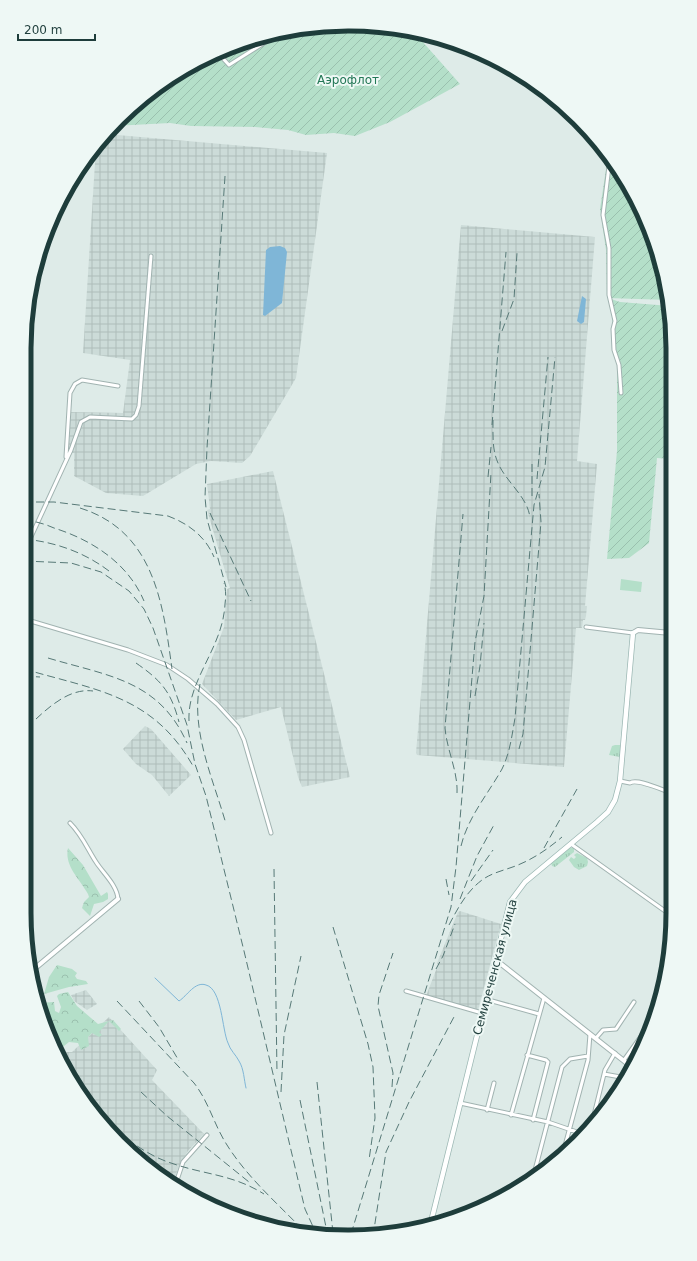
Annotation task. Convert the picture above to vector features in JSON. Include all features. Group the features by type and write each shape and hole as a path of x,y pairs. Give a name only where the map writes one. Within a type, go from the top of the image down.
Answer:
{"main road":[{"name":"Семиреченская улица","path":"433,1218 485,999 510,902 514,894 525,882 608,812 615,800 620,780 633,632"}],"street":[{"path":"223,57 229,65 265,42"},
{"path":"609,168 603,215 609,248 609,295 615,321 613,330 614,350 619,365 621,393"},
{"path":"31,536 83,419 96,416 132,419 136,415 139,406 142,375 151,256"},
{"path":"66,458 70,393 72,388 82,380 118,386"},
{"path":"31,621 157,660 188,679 218,704 238,727 244,740 271,833"},
{"path":"586,627 633,632 638,630 666,632"},
{"path":"620,780 630,783 639,781 666,792"},
{"path":"36,967 118,899 116,892 96,863 84,840 70,823"},
{"path":"571,844 666,912"},
{"path":"496,960 627,1063"},
{"path":"406,991 482,1013"},
{"path":"510,1115 544,998"},
{"path":"485,999 539,1014"},
{"path":"596,1038 602,1030 616,1029 634,1002"},
{"path":"565,1144 588,1056 590,1034"},
{"path":"624,1060 641,1037"},
{"path":"595,1113 604,1074 614,1053"},
{"path":"527,1055 546,1060 548,1062 533,1120"},
{"path":"535,1169 562,1067 570,1059 588,1056"},
{"path":"604,1074 619,1077"},
{"path":"487,1110 494,1083"},
{"path":"460,1103 533,1120 548,1122 578,1132"},
{"path":"177,1179 183,1162 207,1134"}],"shaded area":[{"path":"114,135 327,153 296,378 250,456 242,463 211,461 196,464 143,496 106,493 74,476 74,453 72,453 72,450 68,450 71,412 123,413 130,360 83,353 95,157"},
{"path":"461,225 595,237 577,461 597,464 585,606 587,606 586,616 585,620 583,620 582,628 576,628 564,767 417,755 416,753"},
{"path":"273,471 350,777 302,787 298,777 281,707 236,720 202,684 224,627 227,589 230,588 207,510 210,509 207,484"},
{"path":"145,726 151,729 191,775 169,796 152,775 136,764 123,749"},
{"path":"460,911 501,924 478,1010 426,996 438,965 437,963 458,912"},
{"path":"86,990 97,1004 87,1010 74,1001 71,995"},
{"path":"109,1017 157,1070 152,1080 204,1134 188,1151 178,1168 175,1178 139,1151 110,1122 85,1089 64,1053 72,1052"}],"green space":[{"name":"Аэрофлот","path":"348,31 369,32 421,40 460,84 390,122 355,136 334,133 306,135 288,130 255,127 191,126 170,123 123,125 155,97 172,85 208,64 246,48 287,37 307,34"},
{"path":"607,165 623,190 642,227 655,266 662,300 607,298 606,250 600,209"},
{"path":"611,299 620,302 663,305 666,348 666,459 657,458 649,543 629,558 607,559 617,451 617,351 614,350"},
{"path":"621,579 642,582 641,592 620,590"},
{"path":"621,745 620,757 609,755 612,746"},
{"path":"68,848 83,865 101,896 107,892 108,894 108,899 94,904 90,916 82,908 84,902 89,897 85,888 70,867 67,855"},
{"path":"569,848 574,848 574,852 555,867 552,866 551,863"},
{"path":"577,853 587,858 588,862 587,866 579,870 574,867 569,860 571,857 574,859 576,857 574,855"},
{"path":"57,965 72,969 77,973 75,976 77,979 86,981 88,984 69,987 44,994 49,977"},
{"path":"68,992 77,1006 98,1024 109,1021 99,1032 102,1035 99,1037 92,1033 88,1037 89,1046 81,1050 78,1043 69,1042 62,1048 55,1034 44,1003 54,1002 55,1011 59,1013 61,1007 57,996"},
{"path":"113,1020 121,1029 119,1031 109,1021"}],"water":[{"path":"280,246 285,248 287,252 282,303 265,316 263,315 266,250 270,247"},
{"path":"582,296 586,299 584,322 581,324 577,321"}],"waterway":[{"path":"155,978 179,1001 198,985 202,984 211,988 215,994 221,1011 229,1046 241,1064 246,1088"}],"railway":[{"path":"225,176 205,497 207,519 226,587"},
{"path":"492,425 506,252"},
{"path":"502,331 514,299 517,253"},
{"path":"537,479 548,357"},
{"path":"461,846 473,815 502,769 512,737 534,505 545,467 555,357"},
{"path":"493,420 493,442 496,458 506,477 525,503 530,518"},
{"path":"488,477 491,447"},
{"path":"532,464 532,496"},
{"path":"352,1230 451,907 456,867 475,642 484,596 491,473"},
{"path":"519,749 523,734 541,522 539,494"},
{"path":"31,502 54,502 168,516 176,519 196,532 206,543 214,557"},
{"path":"80,508 105,519 124,534 139,552 150,572 158,595 164,619 172,669"},
{"path":"210,513 251,601"},
{"path":"457,793 456,777 445,728 463,514"},
{"path":"31,521 68,533 95,546 119,564 129,575 144,601"},
{"path":"31,540 58,545 79,553 90,558 109,571"},
{"path":"31,561 71,563 101,572 129,591 144,609 153,628 187,725 195,764 206,796 244,951 305,1209 313,1228"},
{"path":"189,721 190,706 194,692 223,620 226,596 224,583"},
{"path":"475,696 480,666 484,623"},
{"path":"48,658 111,676 147,693 162,706 175,722 187,743"},
{"path":"136,663 153,676 164,688 173,703 179,722"},
{"path":"31,671 98,690 141,710 160,724 177,742 193,766"},
{"path":"31,676 40,677"},
{"path":"200,684 198,719 201,737 210,773 226,824"},
{"path":"36,719 48,708 69,695 77,692 93,691"},
{"path":"544,848 577,789"},
{"path":"460,899 477,856 495,823"},
{"path":"449,925 459,906 467,895 482,880 530,859 547,849 562,837"},
{"path":"471,881 493,850"},
{"path":"274,869 277,1073"},
{"path":"446,879 449,895"},
{"path":"436,969 443,956 455,924"},
{"path":"333,927 368,1044 373,1067 375,1118 369,1160"},
{"path":"392,1087 393,1073 378,1006 379,995 393,953"},
{"path":"281,1092 284,1035 301,956"},
{"path":"117,1001 194,1083 204,1098 222,1137 235,1157 263,1189 299,1226"},
{"path":"139,1001 159,1027 179,1061"},
{"path":"374,1229 386,1152 409,1102 455,1015"},
{"path":"317,1082 333,1229"},
{"path":"141,1092 167,1116 249,1182"},
{"path":"300,1100 326,1229"},
{"path":"122,1134 149,1154 160,1159 183,1167 241,1182 264,1194"}]}
